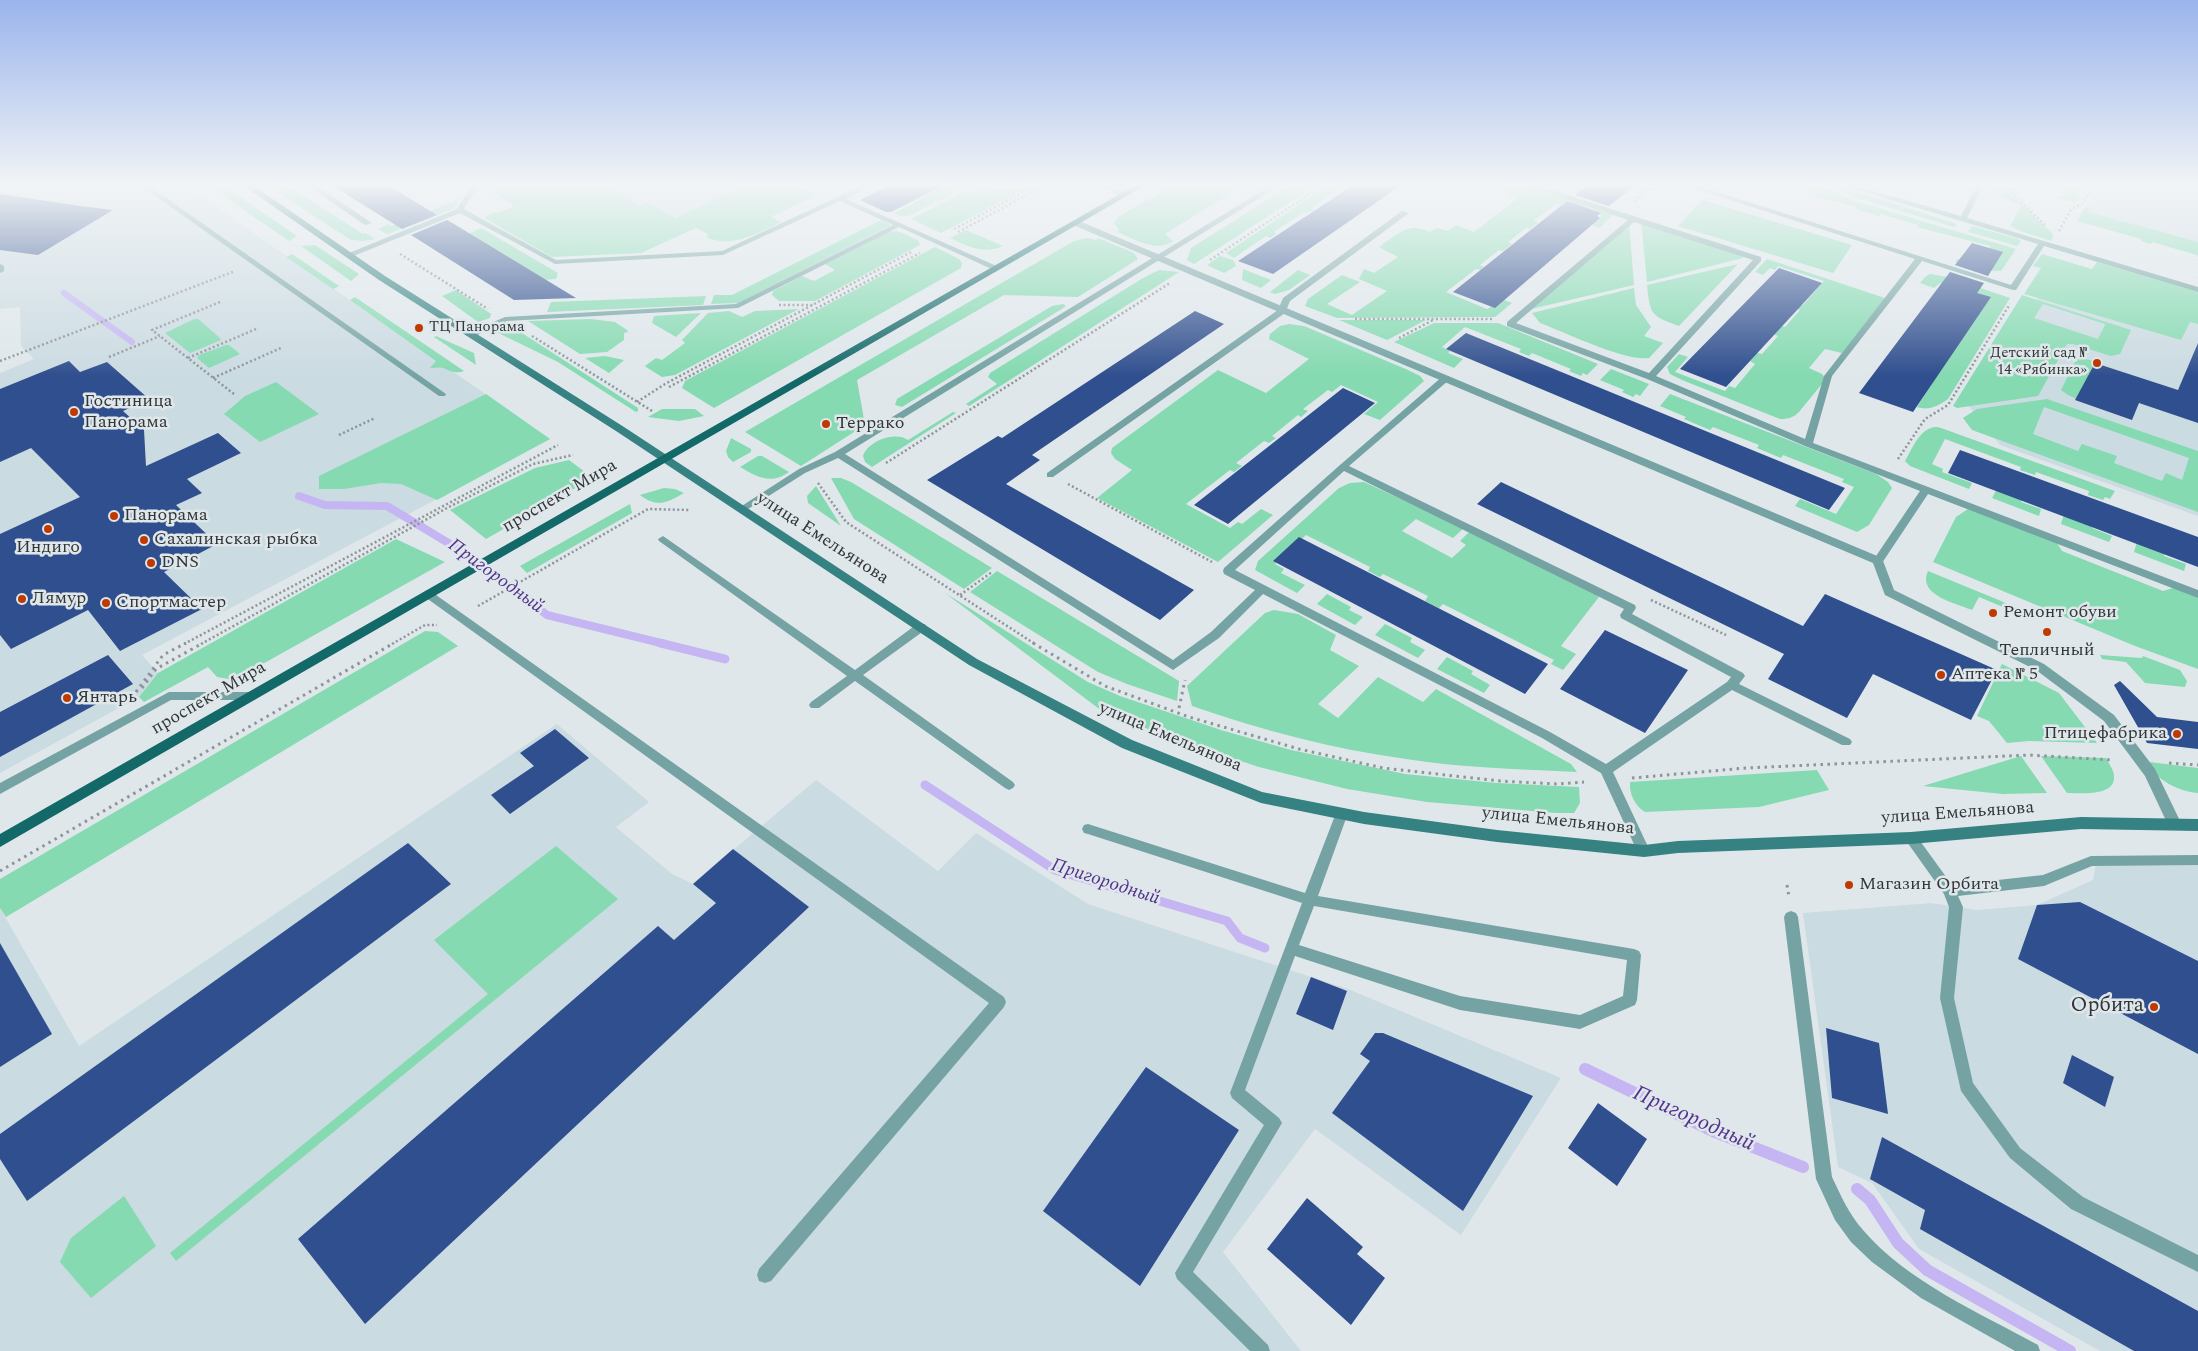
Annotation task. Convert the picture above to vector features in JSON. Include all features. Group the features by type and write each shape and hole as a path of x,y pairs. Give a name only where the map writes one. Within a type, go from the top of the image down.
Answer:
{"main road":[{"name":"улица Емельянова","path":"339,249 742,509 973,662 1127,744 1262,796 1342,813 1497,836 1644,850 1911,838 2081,823 2174,823 2198,825"},
{"name":"проспект Мира","path":"0,841 1030,249"}],"street":[{"path":"1139,249 1282,311 1446,378 1878,561 1889,592 2040,667 2109,718 2150,772 2174,823"}],"lane":[{"path":"234,249 442,394"},
{"path":"348,255 364,249"},
{"path":"531,249 555,262 723,253 732,249"},
{"path":"471,335 505,319 738,306 851,249"},
{"path":"952,249 997,268"},
{"path":"742,509 802,471 838,454 1175,249"},
{"path":"1050,474 1282,311 1286,300 1356,249"},
{"path":"1598,249 1510,324 1650,377 1808,444 2198,594"},
{"path":"1650,377 1758,259 1727,249"},
{"path":"1891,249 2014,288 2039,249"},
{"path":"2059,249 2198,290"},
{"path":"1808,444 1828,376 1920,258"},
{"path":"0,266 0,271"},
{"path":"1446,378 1228,571 1546,735 1606,770 1644,850"},
{"path":"838,454 1173,666 1215,635 1262,589"},
{"path":"1344,467 1631,608 1624,615 1739,676 1731,685 1606,770"},
{"path":"1878,561 1926,488"},
{"path":"663,539 1009,785"},
{"path":"429,594 999,1002 766,1275"},
{"path":"815,705 920,626"},
{"path":"1731,685 1846,742"},
{"path":"0,789 169,696 252,696"},
{"path":"1262,1351 1183,1273 1274,1123 1238,1093 1342,813"},
{"path":"1088,830 1310,900 1634,955 1630,1000 1580,1022 1460,1003 1291,949"},
{"path":"1911,838 1948,891 1956,907 1947,998 1966,1086 2015,1153 2078,1203 2198,1264"},
{"path":"1948,891 2044,880 2091,861 2198,860"},
{"path":"1791,917 1824,1179 1842,1214 1868,1248 1903,1277 2032,1351"}],"path":[{"path":"393,249 652,411"},
{"path":"669,387 922,249"},
{"path":"637,402 665,384 922,249"},
{"path":"868,474 1190,270 1202,265 1226,249"},
{"path":"0,361 254,263"},
{"path":"1888,474 1925,419 1948,406 2015,296 2014,288"},
{"path":"220,302 152,330 234,394"},
{"path":"1376,349 1436,319"},
{"path":"1353,320 1499,319"},
{"path":"188,358 256,329"},
{"path":"109,357 160,336"},
{"path":"213,378 281,348"},
{"path":"126,350 130,353"},
{"path":"339,435 375,418"},
{"path":"391,536 156,669 135,695 163,655 446,507 558,445"},
{"path":"446,507 534,464 573,455"},
{"path":"1050,474 1219,566"},
{"path":"0,871 424,625 444,626 648,509 690,510"},
{"path":"960,595 1007,561"}],"shaded area":[{"path":"0,249 277,249 550,439 142,655 158,673 139,697 0,773 0,373 34,359 21,346 20,307 0,309"},
{"name":"Детский сад № 14 «Рябинка»","path":"2052,277 2198,321 2198,516 2000,445 1968,405"},
{"path":"557,724 649,802 616,827 672,874 693,884 816,780 938,871 976,833 1088,904 1348,989 1561,1078 1461,1235 1315,1129 1223,1252 1301,1351 0,1351 0,908 79,1046"},
{"name":"Орбита","path":"2097,858 2198,858 2198,1351 2100,1351 1919,1249 1872,1183 1838,1167 1803,913 1931,903 1977,910 2037,905 2093,880"}],"green space":[{"path":"305,249 321,249 359,274 351,281"},
{"path":"492,249 517,249 558,273 556,279 542,280"},
{"path":"538,249 650,249 641,253 552,257"},
{"path":"823,249 844,249 738,303 711,304 714,295 732,295"},
{"path":"854,249 912,249 815,301 779,301 772,295 773,291 802,276 814,281 835,270 825,264"},
{"path":"931,249 939,249 959,259 962,263 961,268 714,408 682,388 685,381"},
{"path":"1060,249 1125,249 1134,253 1138,259 1078,297 1004,295 857,380 865,425 801,466 745,432"},
{"path":"1191,249 1217,249 1194,264 1187,260"},
{"path":"1232,249 1247,249 1234,258 1226,253"},
{"path":"1383,249 1506,249 1503,251 1499,250 1480,265 1484,267 1480,270 1476,269 1446,292 1487,309 1504,300 1512,303 1495,317 1337,318 1305,306 1308,299 1342,275 1360,282 1327,304 1352,315 1387,291 1359,279 1364,269 1374,273 1398,257"},
{"path":"1599,249 1631,249 1634,285 1531,309"},
{"path":"1644,249 1736,249 1743,258 1647,282"},
{"path":"1754,249 1849,249 1833,273"},
{"path":"1990,249 2016,249 2001,271 1982,270 1955,262 1957,259 1988,268"},
{"path":"2176,249 2198,249 2198,257 2197,255"},
{"path":"292,254 339,286 333,289 286,257"},
{"path":"2042,254 2092,269 2097,262 2198,292 2198,324 2190,322 2181,340 2024,294 2041,268 2033,266"},
{"path":"1220,256 1233,260 1236,266 1224,273 1207,265"},
{"path":"1767,259 1885,298 1842,353 1825,349 1809,368 1822,374 1826,379 1799,412 1786,419 1780,419 1682,380 1670,374 1667,367 1679,354 1688,357 1675,372 1725,391 1729,386 1735,388 1755,364 1750,361 1757,353 1762,354 1778,336 1773,334 1780,325 1785,327 1800,310 1795,308 1798,304 1803,305 1824,281 1778,266 1775,270 1770,268 1763,275 1755,272"},
{"path":"1738,264 1679,326 1657,317 1651,309 1647,285"},
{"path":"1243,269 1271,280 1261,288 1242,280"},
{"path":"1159,270 1179,272 969,406 966,404 997,384 988,377 990,373"},
{"path":"1298,270 1310,275 1289,290 1275,294 1270,292"},
{"path":"1930,274 1948,277 2010,298 1948,399 1937,406 1926,408 1917,407 1987,298 1940,283 1934,288 1920,283"},
{"path":"1634,288 1636,305 1651,327 1644,336 1663,343 1649,358 1625,355 1595,345 1540,323 1532,313"},
{"path":"456,290 491,314 490,318 478,322 442,296"},
{"path":"2022,295 2131,330 2120,354 2111,356 2073,344 2067,344 2038,396 1957,408 1953,406","holes":["2043,304 2105,324 2098,339 2034,318"]},
{"path":"706,296 703,305 547,312 551,302"},
{"path":"355,297 464,371 456,372 441,368 430,368 436,361 350,300"},
{"path":"1063,304 1065,307 902,407 895,405 897,399 1052,306"},
{"path":"799,309 675,375 662,377 645,366 656,358 662,360 685,343 682,340 708,313 729,311 742,317 755,311"},
{"path":"701,313 676,337 652,323 654,316"},
{"path":"194,319 198,319 221,340 190,353 165,333"},
{"path":"591,319 615,322 628,332 624,333 624,340 607,352 580,354 528,321"},
{"path":"1339,320 1426,320 1387,340"},
{"path":"1434,323 1498,323 1598,364 1587,375 1583,373 1581,376 1569,371 1571,369 1532,353 1529,356 1519,352 1521,349 1465,327 1442,347 1450,351 1448,353 1463,359 1454,368 1394,342"},
{"path":"508,324 638,408 638,411 636,412 558,362 496,332 499,327"},
{"path":"1289,324 1304,326 1408,370 1420,376 1424,381 1380,420 1364,414 1378,402 1341,385 1332,392 1328,390 1303,409 1308,411 1301,417 1298,415 1272,436 1276,438 1269,443 1264,441 1236,463 1242,466 1234,472 1230,470 1186,504 1230,528 1238,522 1242,524 1261,509 1273,515 1218,562 1097,498 1132,470 1115,459 1111,453 1112,448 1218,370 1266,393 1309,359 1269,339 1270,334 1280,326"},
{"path":"436,336 474,353 476,365 434,337"},
{"path":"229,345 240,354 209,368 197,358 199,355"},
{"path":"605,356 624,360 609,373 585,358"},
{"path":"2077,358 2096,361 2077,399 2061,390"},
{"path":"1611,369 1649,384 1640,396 1636,394 1633,397 1622,392 1624,390 1600,380"},
{"path":"276,382 319,414 260,442 224,414 245,396"},
{"path":"486,394 550,439 437,500 401,484 381,483 344,489 319,489 319,476"},
{"path":"1670,394 1876,474 1888,482 1892,488 1869,525 1857,532 1795,506 1800,499 1836,514 1854,487 1842,482 1844,479 1783,455 1781,458 1757,448 1759,445 1713,427 1710,430 1684,419 1686,417 1660,406"},
{"path":"2047,399 2198,451 2198,512 1972,430 1963,418 1977,409","holes":["2044,407 2189,458 2182,480 2166,473 2162,481 2114,463 2117,456 2082,444 2078,451 2033,434"]},
{"path":"662,409 695,409 704,416 679,421 648,417"},
{"path":"953,412 956,413 872,467 865,462 863,456 870,446 876,442 889,437 903,437 908,440"},
{"path":"1937,427 2115,491 2110,499 2105,497 2103,500 2088,495 2089,491 2036,472 2035,475 2020,470 2021,467 1945,439 1932,464 1943,469 1942,472 1972,483 1969,489 1910,466 1905,461 1922,434 1926,430"},
{"path":"731,438 751,449 751,452 733,462 728,457 726,451"},
{"path":"758,456 762,456 789,472 770,479 752,474 740,467"},
{"path":"569,460 593,478 486,539 450,510 535,468"},
{"path":"831,478 841,478 851,482 992,568 964,589 854,519"},
{"path":"1364,482 1464,528 1453,538 1416,519 1402,531 1452,558 1466,545 1460,541 1470,531 1602,593 1561,646 1576,654 1563,670 1551,664 1554,660 1443,604 1439,608 1425,601 1428,596 1383,574 1380,577 1368,571 1370,567 1306,535 1275,564 1284,569 1281,573 1305,585 1297,593 1255,570 1258,561 1339,488 1350,483"},
{"path":"816,486 841,526 808,503 807,496"},
{"path":"664,488 675,489 684,493 662,503 652,502 640,495"},
{"path":"1997,489 2023,499 2021,502 2041,509 2039,516 1992,498"},
{"path":"630,504 632,513 527,573 520,566"},
{"path":"1968,509 2054,538 2062,551 2163,591 2180,586 2198,593 2198,669 2135,646 1933,562 1956,517"},
{"path":"2064,514 2092,525 2092,528 2112,536 2109,542 2061,524"},
{"path":"396,539 445,562 234,680 217,677 208,667 144,702 139,697 158,673"},
{"path":"2137,542 2165,552 2164,556 2186,564 2184,571 2134,552"},
{"path":"997,571 1179,681 1177,701 1098,672 970,592"},
{"path":"1928,571 2001,601 2009,605 2008,609 1979,597 1972,610 1948,601 1933,592 1928,586 1926,579"},
{"path":"945,593 1088,682 1120,696 1221,730 1291,750 1405,774 1496,783 1579,787 1580,803 1574,813 1556,813 1427,802 1347,789 1259,767 1162,735 1098,708"},
{"path":"1327,594 1351,607 1349,610 1363,617 1355,625 1317,604"},
{"path":"1274,610 1298,614 1336,635 1330,650 1359,666 1318,704 1338,718 1378,677 1423,702 1436,689 1571,764 1577,772 1470,766 1379,755 1298,738 1192,706 1187,686 1265,613"},
{"path":"1385,624 1412,638 1410,642 1425,650 1418,658 1375,635"},
{"path":"425,631 438,632 458,646 6,917 0,908 0,879"},
{"path":"2100,655 2142,658 2143,656 2180,670 2187,681 2185,687 2145,683 2126,662 2102,659"},
{"path":"1447,657 1473,671 1471,674 1490,685 1484,693 1437,669"},
{"path":"2002,664 2059,693 2097,743 2029,741 2007,743 1989,721 1977,716"},
{"path":"2021,756 2047,793 2003,794 1923,786"},
{"path":"2041,756 2106,758 2113,772 2113,783 2103,791 2067,793"},
{"path":"2141,761 2198,768 2198,793 2181,790 2167,783"},
{"path":"1817,770 1829,790 1759,807 1645,812 1636,803 1630,786 1630,782"},
{"path":"556,846 618,899 176,1261 170,1253 488,994 434,940"},
{"path":"124,1196 156,1246 91,1298 60,1262 71,1238"}],"building":[{"path":"0,249 48,249 38,255"},
{"path":"433,249 495,249 576,298 514,300"},
{"path":"1256,249 1309,249 1273,274 1238,261"},
{"path":"1507,249 1564,249 1495,308 1453,292"},
{"path":"1967,249 1993,249 2003,252 1988,276 1955,265"},
{"path":"1779,268 1822,283 1726,387 1680,369"},
{"path":"1950,272 1984,283 1977,293 1991,297 1913,412 1859,393"},
{"path":"1195,311 1224,324 1032,455 1040,460 1006,484 1194,590 1160,620 927,480 998,436 1002,438"},
{"path":"1466,333 1845,488 1829,510 1446,349"},
{"path":"2198,343 2198,423 2139,403 2132,420 2075,400 2095,363 2178,390"},
{"name":"Панорама","path":"69,361 80,372 107,362 149,399 123,411 144,430 146,466 218,433 241,453 187,479 202,493 176,505 217,544 164,572 202,609 120,651 88,610 11,649 0,635 0,534 80,497 31,448 0,462 0,389"},
{"path":"1343,388 1375,403 1228,524 1194,505"},
{"path":"1960,450 2198,537 2198,567 1948,473"},
{"path":"1501,482 1803,626 1825,594 1997,670 1971,720 1873,674 1847,718 1768,679 1784,654 1477,504"},
{"path":"1299,537 1548,664 1525,694 1273,561"},
{"path":"1605,630 1688,670 1645,733 1560,689"},
{"name":"Янтарь","path":"108,655 133,684 0,757 0,712"},
{"path":"2120,681 2157,717 2198,722 2198,749 2147,743 2114,685"},
{"path":"555,729 589,758 510,814 491,795 534,766 520,753"},
{"path":"408,843 451,884 27,1201 0,1159 0,1134"},
{"path":"733,849 809,907 365,1324 298,1239 658,926 674,940 716,903 693,884"},
{"name":"Орбита","path":"2080,902 2198,961 2198,1054 2018,959 2037,905"},
{"path":"0,943 52,1034 0,1067"},
{"path":"1311,977 1347,991 1333,1030 1296,1014"},
{"path":"1826,1028 1879,1043 1888,1114 1832,1098"},
{"path":"1375,1033 1383,1033 1533,1096 1463,1211 1332,1113 1370,1061 1360,1054"},
{"path":"2072,1055 2114,1077 2105,1107 2063,1083"},
{"path":"1146,1067 1239,1130 1140,1286 1043,1211"},
{"path":"1598,1103 1647,1139 1617,1186 1568,1148"},
{"path":"1882,1137 2198,1311 2198,1351 2134,1351 1920,1229 1925,1210 1870,1179"},
{"path":"1307,1198 1363,1247 1357,1254 1385,1278 1351,1325 1267,1249"}],"waterway":[{"name":"Пригородный","path":"64,293 132,342"},
{"name":"Пригородный","path":"299,496 325,505 387,506 460,550 547,615 665,644"},
{"name":"Пригородный","path":"660,643 725,659"},
{"name":"Пригородный","path":"925,785 1055,870 1227,921 1240,938 1265,948"},
{"name":"Пригородный","path":"1585,1069 1715,1132 1803,1167"},
{"name":"Пригородный","path":"1857,1189 1870,1200 1898,1243 1927,1270 2070,1351"}],"place":[{"name":"ТЦ Панорама","path":"419,328"},
{"name":"Детский сад № 14 «Рябинка»","path":"2097,363"},
{"name":"Гостиница Панорама","path":"74,412"},
{"name":"Террако","path":"826,424"},
{"name":"Панорама","path":"114,516"},
{"name":"Индиго","path":"48,529"},
{"name":"Сахалинская рыбка","path":"144,540"},
{"name":"DNS","path":"151,563"},
{"name":"Лямур","path":"22,599"},
{"name":"Спортмастер","path":"106,603"},
{"name":"Ремонт обуви","path":"1993,613"},
{"name":"Тепличный","path":"2047,632"},
{"name":"Аптека № 5","path":"1941,675"},
{"name":"Янтарь","path":"67,698"},
{"name":"Птицефабрика","path":"2177,734"},
{"name":"Магазин Орбита","path":"1849,885"},
{"name":"Орбита","path":"2154,1007"}]}
